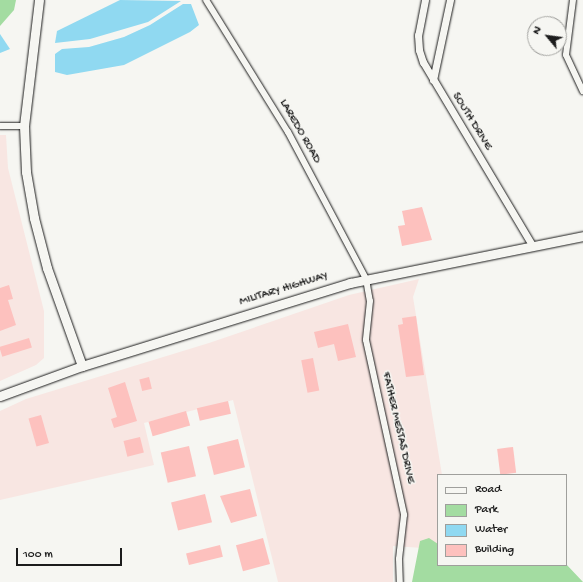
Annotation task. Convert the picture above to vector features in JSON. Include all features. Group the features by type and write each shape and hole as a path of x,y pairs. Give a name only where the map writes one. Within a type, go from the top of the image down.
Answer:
{"main road":[{"path":"40,0 24,126 26,172 34,218 47,268 82,366"},
{"name":"MILITARY HIGHWAY","path":"0,396 82,366 366,279 583,236"}],"street":[{"name":"LAREDO ROAD","path":"206,0 288,132 366,279"},
{"name":"SOUTH DRIVE","path":"425,0 418,35 419,50 433,80 532,245"},
{"path":"433,80 450,0"},
{"path":"573,0 566,55 583,91"},
{"path":"0,126 24,126"},
{"name":"FATHER MESTAS DRIVE","path":"366,279 370,301 366,340 404,515 399,559 400,582"}],"shaded area":[{"path":"0,135 6,135 8,168 44,311 44,358 36,365 0,381"},
{"path":"419,279 413,297 442,474 437,474 437,549 393,546 393,582 278,582 233,400 144,423 154,465 0,500 0,411 26,399 209,343 349,295"}],"green space":[{"path":"0,0 16,0 14,10 0,26"},
{"path":"429,538 437,543 437,566 567,565 583,582 412,582 420,541"}],"water":[{"path":"120,0 181,1 148,22 90,39 55,43 57,31"},
{"path":"183,4 191,4 199,25 190,32 124,65 67,75 55,72 55,54 62,49 89,47 124,37 150,25"},
{"path":"0,34 10,49 0,53"}],"building":[{"path":"422,207 432,240 402,246 398,226 405,225 402,211"},
{"path":"9,285 13,299 8,300 16,325 0,331 0,288"},
{"path":"416,316 424,375 406,377 398,325 403,324 402,318"},
{"path":"348,324 356,357 338,361 334,344 318,348 314,332"},
{"path":"29,338 32,348 2,357 0,347"},
{"path":"313,358 319,390 308,393 301,360"},
{"path":"149,377 152,389 142,391 139,379"},
{"path":"125,382 137,421 114,428 111,419 117,417 108,388"},
{"path":"228,401 231,414 200,421 197,408"},
{"path":"186,411 190,425 153,436 149,422"},
{"path":"41,415 49,443 36,446 29,419"},
{"path":"140,437 144,453 127,457 124,441"},
{"path":"238,439 245,467 214,475 207,447"},
{"path":"189,446 196,476 168,483 161,453"},
{"path":"513,447 516,473 500,474 497,449"},
{"path":"250,489 257,516 231,523 220,496"},
{"path":"205,494 212,522 178,531 171,502"},
{"path":"263,538 270,564 243,571 236,545"},
{"path":"220,545 223,557 189,565 186,553"}]}
